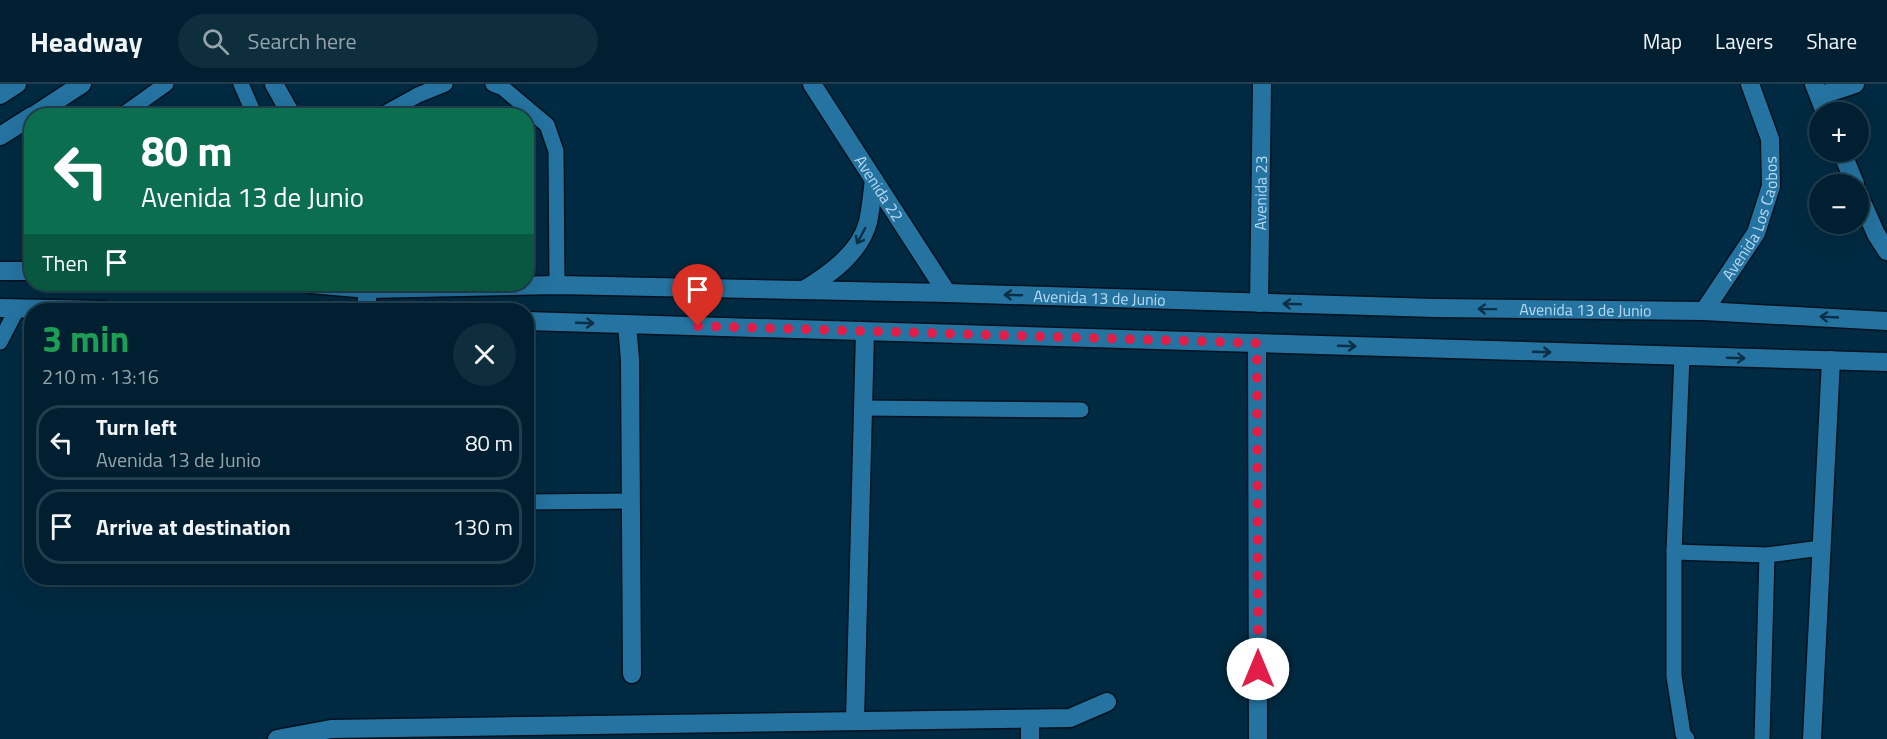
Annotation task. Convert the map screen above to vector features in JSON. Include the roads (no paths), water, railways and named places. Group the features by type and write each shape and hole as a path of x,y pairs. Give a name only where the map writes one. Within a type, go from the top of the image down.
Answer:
{"street":[{"path":"0,95 17,84"},
{"path":"44,108 82,84"},
{"path":"274,84 288,108"},
{"name":"Avenida 22","path":"812,84 947,293"},
{"name":"Avenida 23","path":"1259,303 1262,84"},
{"name":"Avenida Los Caobos","path":"1704,310 1756,233 1771,186 1770,139 1750,84"},
{"path":"1819,98 1855,84"},
{"path":"2,138 24,122"},
{"path":"804,290 832,273 855,248 867,225 874,180"},
{"path":"1869,218 1887,251"},
{"path":"3,267 24,270"},
{"name":"Avenida 13 de Junio","path":"534,285 947,293 1435,308 1704,310 1887,321"},
{"path":"8,308 24,308"},
{"path":"534,321 1887,362"},
{"path":"627,324 630,360 632,674"},
{"path":"855,720 865,332"},
{"path":"1257,343 1258,739"},
{"path":"1812,739 1831,360"},
{"path":"277,739 331,729 699,731 855,720 1070,718 1107,702"},
{"path":"1030,719 1030,739"}],"lane":[{"path":"132,108 166,84"},
{"path":"241,84 252,108"},
{"path":"394,108 418,94 445,84"},
{"path":"493,84 503,88 527,108"},
{"path":"534,114 547,125 556,151 557,285"},
{"path":"0,342 8,308"},
{"path":"1682,356 1674,552 1674,676 1683,734 1687,739"},
{"path":"863,408 1081,410"},
{"path":"534,502 630,501"},
{"path":"1674,552 1767,555 1821,548"},
{"path":"1762,739 1767,555"}]}
